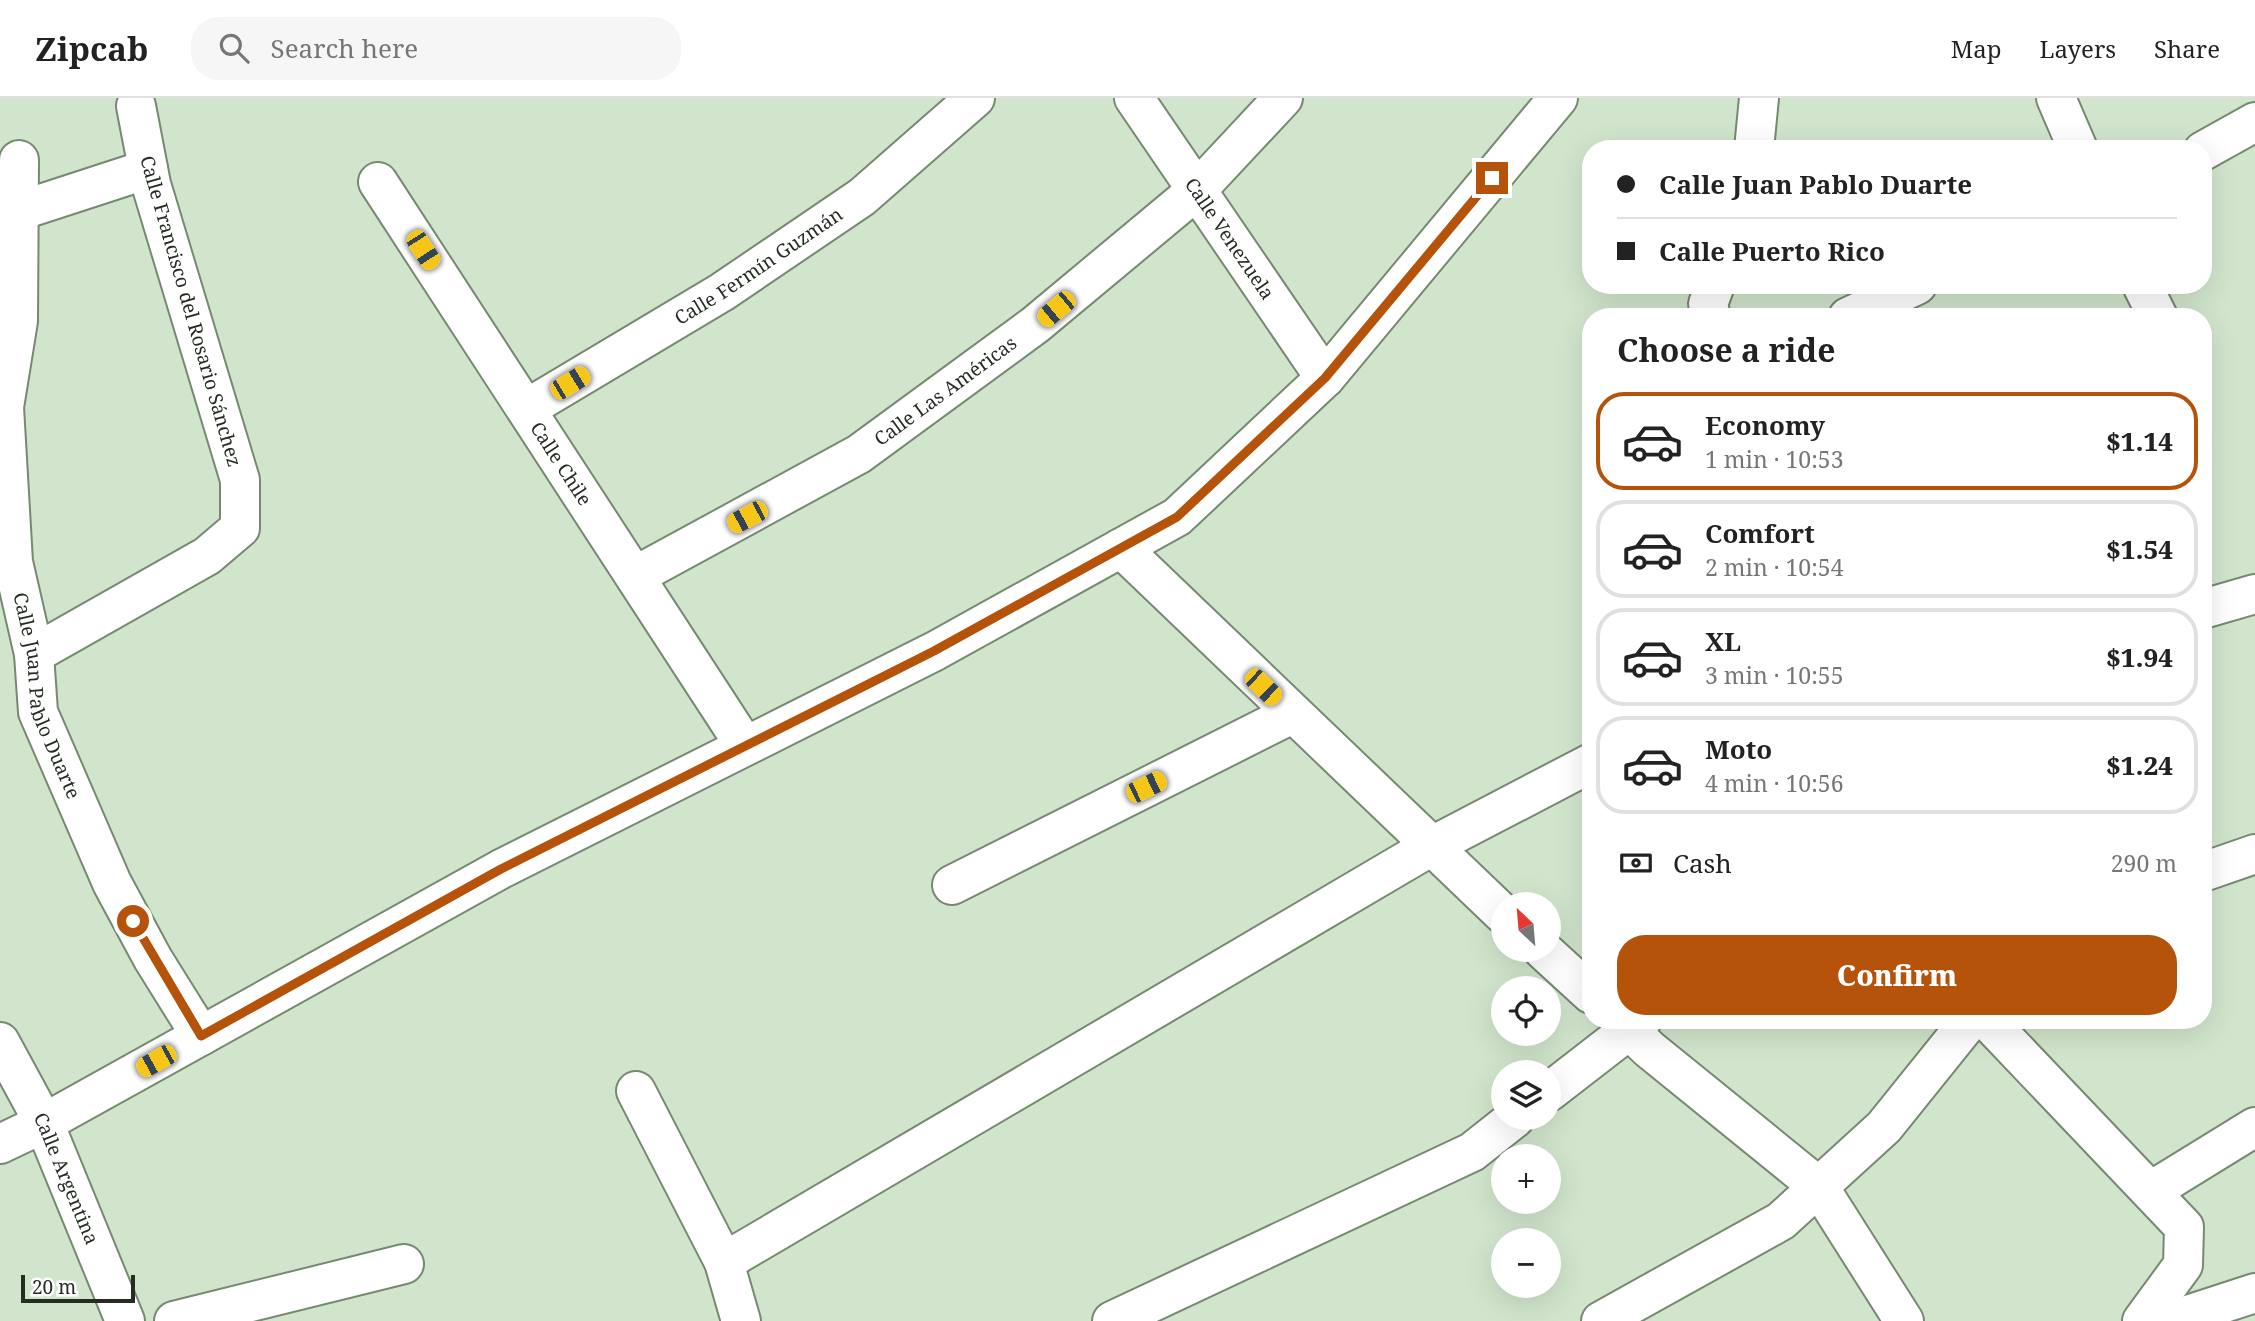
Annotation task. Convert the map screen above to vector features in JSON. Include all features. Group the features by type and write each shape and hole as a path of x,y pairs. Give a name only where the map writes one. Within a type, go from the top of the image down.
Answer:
{"street":[{"name":"Calle Fermín Guzmán","path":"526,410 722,292 862,197 975,98"},
{"name":"Calle Venezuela","path":"1135,98 1325,378"},
{"name":"Calle Las Américas","path":"635,576 859,454 1035,326 1197,190 1283,98"},
{"path":"0,1144 44,1123 501,869 934,651 1177,517 1325,378 1558,98"},
{"path":"1755,140 1759,98"},
{"path":"2056,98 2074,140"},
{"name":"Calle Francisco del Rosario Sánchez","path":"34,653 207,556 240,528 240,480 148,169 136,106"},
{"path":"2212,146 2255,122"},
{"name":"Calle Juan Pablo Duarte","path":"19,160 9,217 19,321 5,407 13,562 34,653 38,712 102,859 153,959 201,1036"},
{"path":"9,217 148,169"},
{"name":"Calle Chile","path":"378,182 746,746"},
{"path":"1867,308 1898,294"},
{"path":"1121,548 1491,903"},
{"path":"2212,606 2255,594"},
{"path":"952,885 1292,714"},
{"path":"724,1262 1430,847 1582,767"},
{"path":"2212,869 2255,854"},
{"path":"1556,962 1582,986"},
{"path":"1561,1082 1623,1029"},
{"path":"1637,1029 1819,1186 1903,1321"},
{"path":"1601,1321 1781,1221 1884,1127 1963,1029"},
{"path":"1996,1029 2185,1227 2183,1265 2142,1321"},
{"name":"Calle Argentina","path":"0,1042 44,1123 125,1321"},
{"path":"636,1091 724,1262 741,1321"},
{"path":"2151,1191 2255,1127"},
{"path":"1112,1321 1472,1152 1500,1130"},
{"path":"174,1321 404,1264"},
{"path":"2169,1321 2255,1293"}],"route":[{"path":"133,921 153,959 201,1036 501,869 934,651 1177,517 1325,378 1492,178"}]}
